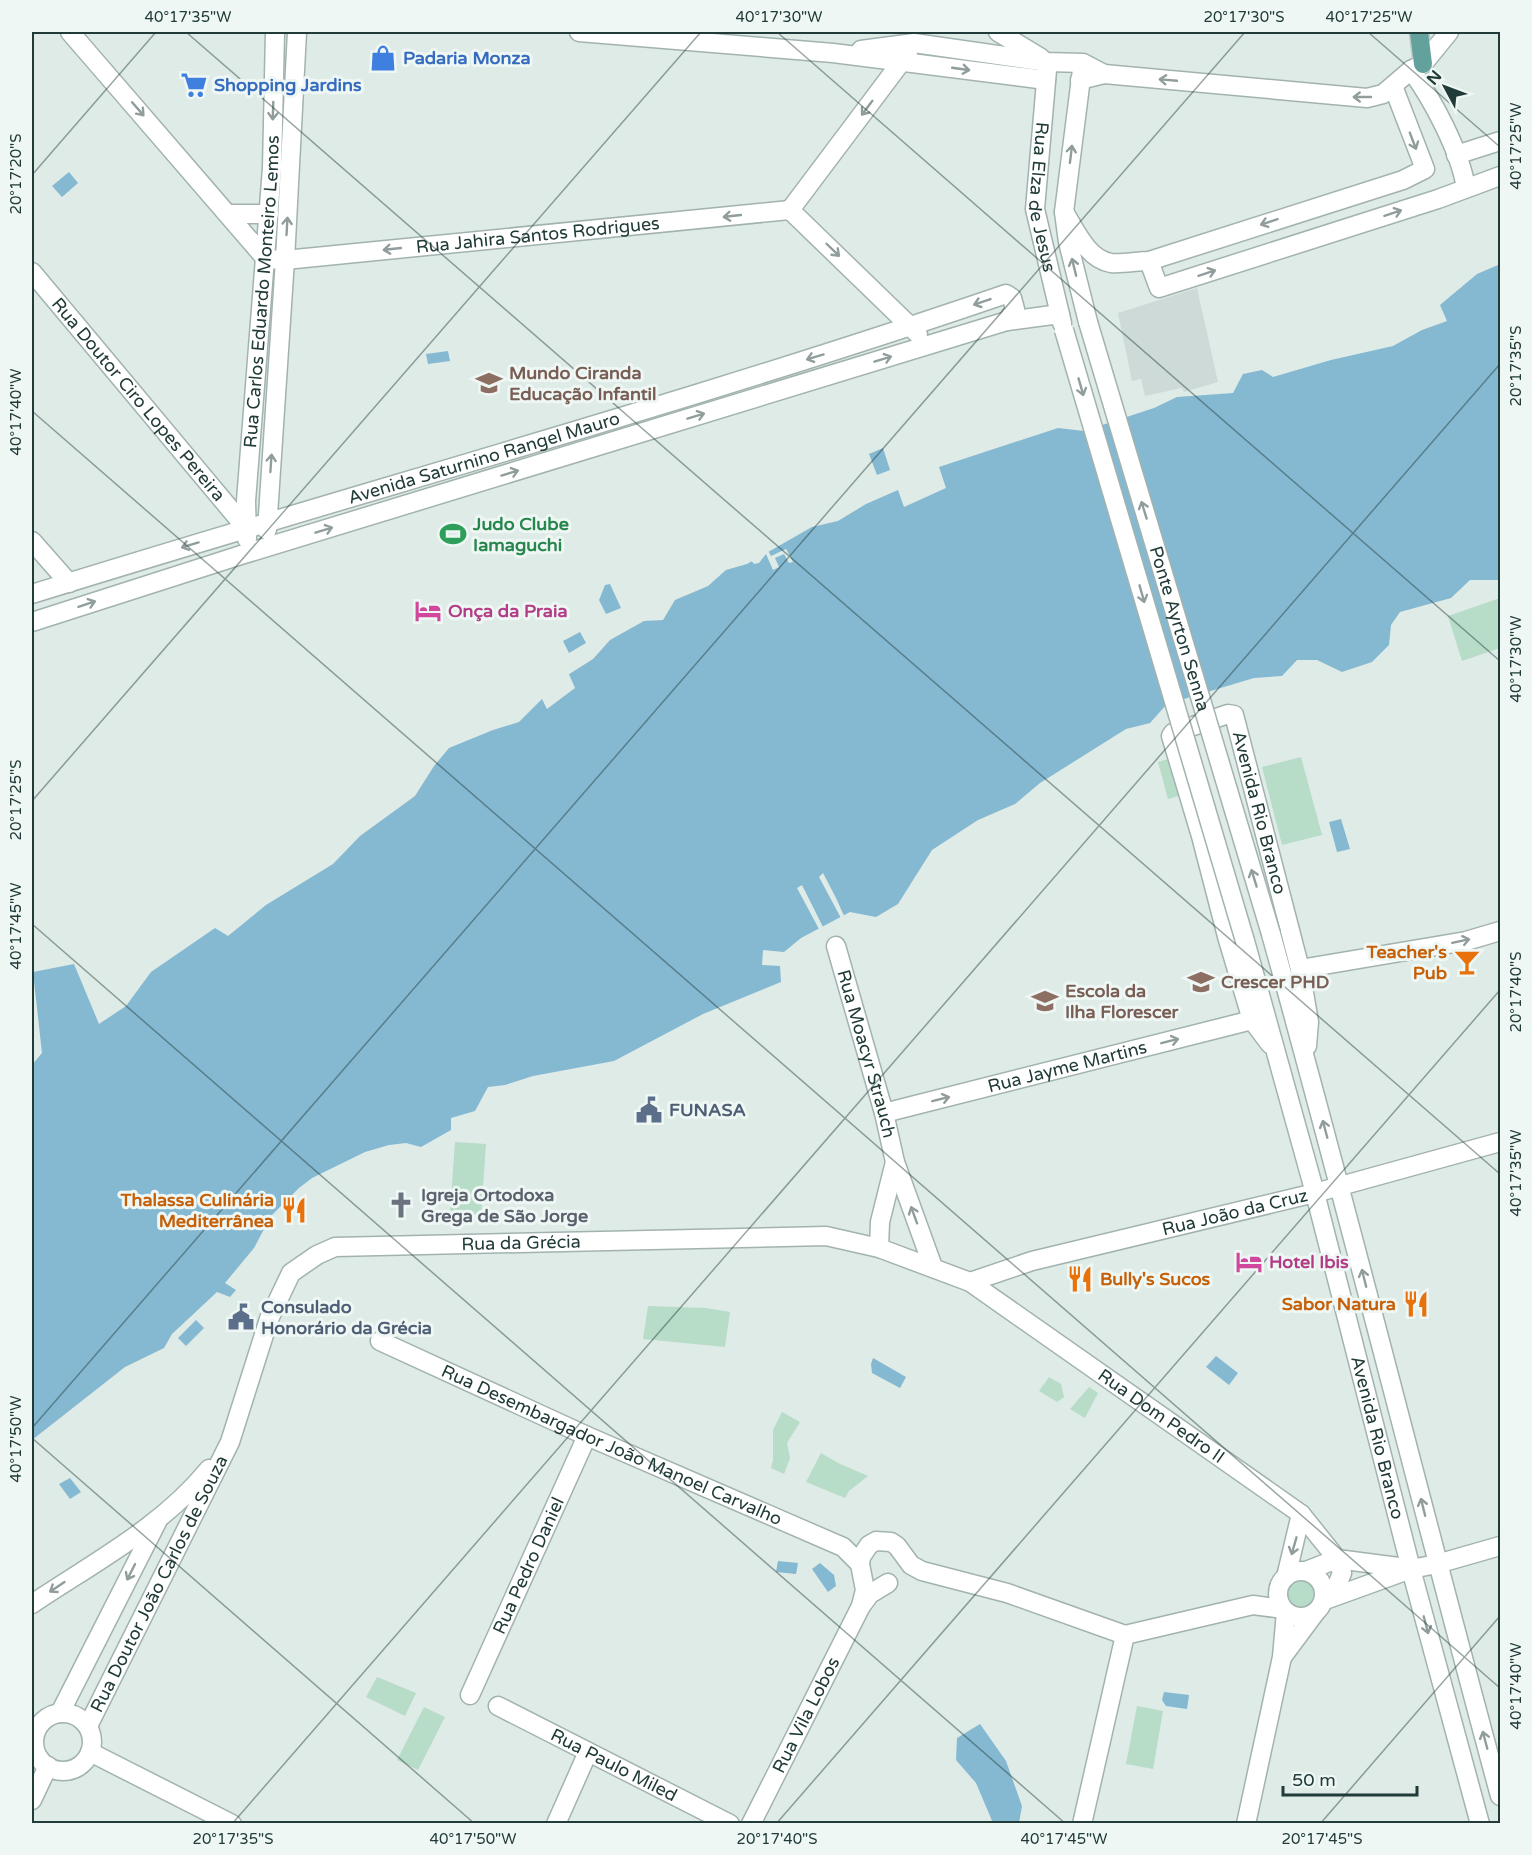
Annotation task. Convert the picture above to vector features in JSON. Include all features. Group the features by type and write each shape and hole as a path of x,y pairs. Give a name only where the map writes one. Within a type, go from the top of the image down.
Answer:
{"main road":[{"path":"1417,67 1419,32"}],"street":[{"path":"70,32 266,259"},
{"name":"Rua Carlos Eduardo Monteiro Lemos","path":"249,552 246,528 247,479 269,214 275,32"},
{"name":"Rua Carlos Eduardo Monteiro Lemos","path":"268,547 266,521 285,260 297,32"},
{"path":"579,32 903,61 1047,71 1081,71 1366,98 1383,94 1394,86 1417,67 1449,32"},
{"path":"998,32 1047,71"},
{"path":"833,53 917,37 1047,71"},
{"path":"917,37 903,61 790,210 929,345"},
{"path":"1417,67 1423,87 1456,155 1466,188"},
{"name":"Rua Elza de Jesus","path":"1047,71 1035,209 1062,322"},
{"name":"Rua Elza de Jesus","path":"1081,71 1064,212 1068,242 1088,322"},
{"path":"1394,86 1438,199"},
{"path":"1456,155 1500,141"},
{"path":"1064,212 1084,244 1099,258 1111,262 1149,261 1403,180 1425,169"},
{"path":"1149,261 1159,288 1177,289 1500,176"},
{"name":"Rua Jahira Santos Rodrigues","path":"266,259 285,260 790,210"},
{"path":"228,214 269,214"},
{"name":"Rua Doutor Ciro Lopes Pereira","path":"32,272 246,528"},
{"name":"Avenida Saturnino Rangel Mauro","path":"32,594 266,521 602,423 911,327 1006,294 1012,298 1015,309 1007,321"},
{"name":"Avenida Saturnino Rangel Mauro","path":"32,622 249,552 1007,321 1062,322"},
{"name":"Ponte Ayrton Senna","path":"1062,322 1245,941"},
{"name":"Ponte Ayrton Senna","path":"1088,322 1271,934"},
{"path":"602,423 608,443"},
{"path":"217,493 231,497 240,490 247,479"},
{"path":"32,541 69,583"},
{"name":"Avenida Rio Branco","path":"1276,1053 1252,1020 1227,940 1201,836 1171,736 1173,733 1228,714 1234,715 1300,969 1309,1022 1306,1058"},
{"path":"1300,969 1466,941 1500,931"},
{"name":"Avenida Rio Branco","path":"1271,934 1341,1186 1437,1564 1500,1796"},
{"name":"Avenida Rio Branco","path":"1245,941 1315,1193 1411,1569 1480,1824"},
{"name":"Rua Moacyr Strauch","path":"836,946 884,1113 895,1162 937,1268"},
{"name":"Rua Jayme Martins","path":"884,1113 1252,1020"},
{"name":"Rua João da Cruz","path":"970,1282 1032,1261 1315,1193 1500,1142"},
{"name":"Rua Moacyr Strauch","path":"879,1248 880,1222 895,1162"},
{"name":"Rua da Grécia","path":"230,1442 269,1319 291,1273 317,1255 335,1247 826,1236 879,1248 937,1268"},
{"path":"937,1268 989,1275"},
{"name":"Rua Dom Pedro II","path":"937,1268 970,1282 1301,1515 1337,1559"},
{"name":"Rua Dom Pedro II","path":"989,1275 1020,1317"},
{"name":"Rua Desembargador João Manoel Carvalho","path":"380,1341 587,1436 843,1547 856,1548 869,1545"},
{"name":"Rua Pedro Daniel","path":"470,1695 587,1436"},
{"path":"32,1604 158,1520 188,1493 230,1442"},
{"name":"Rua Doutor João Carlos de Souza","path":"88,1726 230,1442"},
{"path":"1246,1824 1282,1658 1285,1610 1278,1597 1301,1515"},
{"name":"Rua Doutor João Carlos de Souza","path":"60,1713 158,1520"},
{"path":"922,1571 910,1571 891,1581 873,1582 861,1568 864,1550 876,1541 891,1542 911,1565 922,1571 1007,1593 1125,1635 1253,1605 1285,1610 1300,1617 1324,1603 1411,1569 1500,1546"},
{"name":"Rua Desembargador João Manoel Carvalho","path":"843,1547 861,1568"},
{"path":"891,1581 903,1567 901,1552"},
{"path":"1253,1605 1292,1573 1306,1571 1337,1559 1411,1569"},
{"path":"1282,1658 1324,1603 1342,1573 1337,1559"},
{"name":"Rua Vila Lobos","path":"861,1568 865,1590 861,1606"},
{"path":"1306,1571 1321,1582 1324,1603"},
{"name":"Rua Vila Lobos","path":"751,1824 861,1606 870,1594 891,1581"},
{"path":"1253,1605 1274,1618 1285,1633"},
{"path":"1083,1824 1125,1635"},
{"name":"Rua Paulo Miled","path":"498,1706 730,1824"},
{"path":"60,1713 79,1717 88,1726 92,1742 90,1752 83,1762 73,1769 60,1770 48,1766 36,1752 34,1732 42,1722 60,1713"},
{"path":"90,1752 232,1824"},
{"path":"556,1824 588,1752"},
{"path":"32,1800 48,1766"}],"shaded area":[{"path":"1197,288 1218,382 1184,392 1182,388 1145,396 1141,379 1132,381 1118,313"}],"green space":[{"path":"1500,598 1500,648 1462,661 1448,616"},
{"path":"1175,757 1185,794 1168,799 1158,762"},
{"path":"1301,757 1322,835 1282,845 1262,767"},
{"path":"455,1142 486,1144 481,1215 450,1213"},
{"path":"648,1306 706,1308 730,1312 725,1347 643,1339"},
{"path":"1049,1377 1061,1384 1064,1397 1057,1402 1039,1391"},
{"path":"1089,1387 1098,1393 1085,1418 1070,1409"},
{"path":"782,1412 800,1422 787,1443 790,1458 784,1474 771,1468 773,1430"},
{"path":"821,1453 868,1476 849,1491 845,1498 806,1482"},
{"path":"1301,1573 1315,1579 1321,1593 1315,1607 1301,1613 1287,1607 1281,1593 1287,1579"},
{"path":"377,1677 416,1693 405,1716 366,1697"},
{"path":"1137,1706 1163,1711 1153,1769 1126,1764"},
{"path":"424,1707 445,1717 418,1770 397,1760"}],"water":[{"path":"69,172 78,183 62,197 52,186"},
{"path":"1500,266 1500,580 1470,580 1451,598 1400,612 1391,625 1389,645 1372,662 1342,672 1317,660 1297,660 1282,676 1254,678 1167,704 1150,723 1126,729 1040,783 1015,804 978,820 932,850 898,904 876,917 850,912 801,938 784,952 763,950 762,965 780,966 781,982 703,1014 614,1061 488,1087 475,1111 451,1118 451,1130 421,1147 406,1143 389,1145 365,1152 312,1178 271,1216 254,1248 225,1283 236,1290 230,1297 217,1292 172,1334 164,1348 125,1367 32,1440 32,1065 42,1053 33,972 74,964 99,1024 126,1006 151,972 215,928 228,936 266,905 333,864 360,836 415,796 434,766 449,748 519,722 563,678 593,659 610,640 644,621 663,620 675,600 708,586 726,570 747,564 812,527 838,521 866,504 898,490 904,507 946,488 939,467 1058,428 1084,431 1154,408 1177,397 1233,393 1243,374 1262,370 1273,377 1331,360 1393,346 1422,330 1447,321 1440,305 1477,274"},
{"path":"448,351 450,361 428,364 426,354"},
{"path":"883,448 890,470 877,475 869,454"},
{"path":"610,584 621,608 606,614 599,600 605,585"},
{"path":"580,632 586,643 569,653 563,641"},
{"path":"1341,819 1350,849 1337,852 1329,822"},
{"path":"196,1320 204,1328 186,1346 178,1338"},
{"path":"1216,1356 1238,1373 1229,1385 1206,1367"},
{"path":"873,1358 906,1377 900,1388 872,1373"},
{"path":"70,1478 81,1492 70,1499 59,1484"},
{"path":"778,1561 798,1563 796,1574 776,1572"},
{"path":"820,1563 834,1575 836,1586 828,1592 812,1569"},
{"path":"1164,1692 1189,1695 1187,1709 1166,1706 1162,1700"},
{"path":"980,1724 1006,1761 1022,1806 1019,1823 993,1823 976,1783 956,1760 957,1738"}],"pier":[{"path":"767,549 771,556 786,549 793,562 789,563 784,554 775,558 779,567 773,570 766,554 759,563 754,564 750,559"},
{"path":"568,672 575,688 547,709 541,697 561,676"},
{"path":"823,873 845,918 842,920 819,877"},
{"path":"802,885 824,929 820,931 797,888"}],"place":[{"name":"Padaria Monza","path":"383,58"},
{"name":"Shopping Jardins","path":"194,85"},
{"name":"Mundo Ciranda Educação Infantil","path":"489,383"},
{"name":"Judo Clube Iamaguchi","path":"453,534"},
{"name":"Onça da Praia","path":"428,611"},
{"name":"Teacher's Pub","path":"1467,962"},
{"name":"Crescer PHD","path":"1201,982"},
{"name":"Escola da Ilha Florescer","path":"1045,1001"},
{"name":"FUNASA","path":"649,1110"},
{"name":"Igreja Ortodoxa Grega de São Jorge","path":"401,1205"},
{"name":"Thalassa Culinária Mediterrânea","path":"294,1210"},
{"name":"Hotel Ibis","path":"1249,1262"},
{"name":"Bully's Sucos","path":"1080,1279"},
{"name":"Sabor Natura","path":"1416,1304"},
{"name":"Consulado Honorário da Grécia","path":"241,1317"}]}
